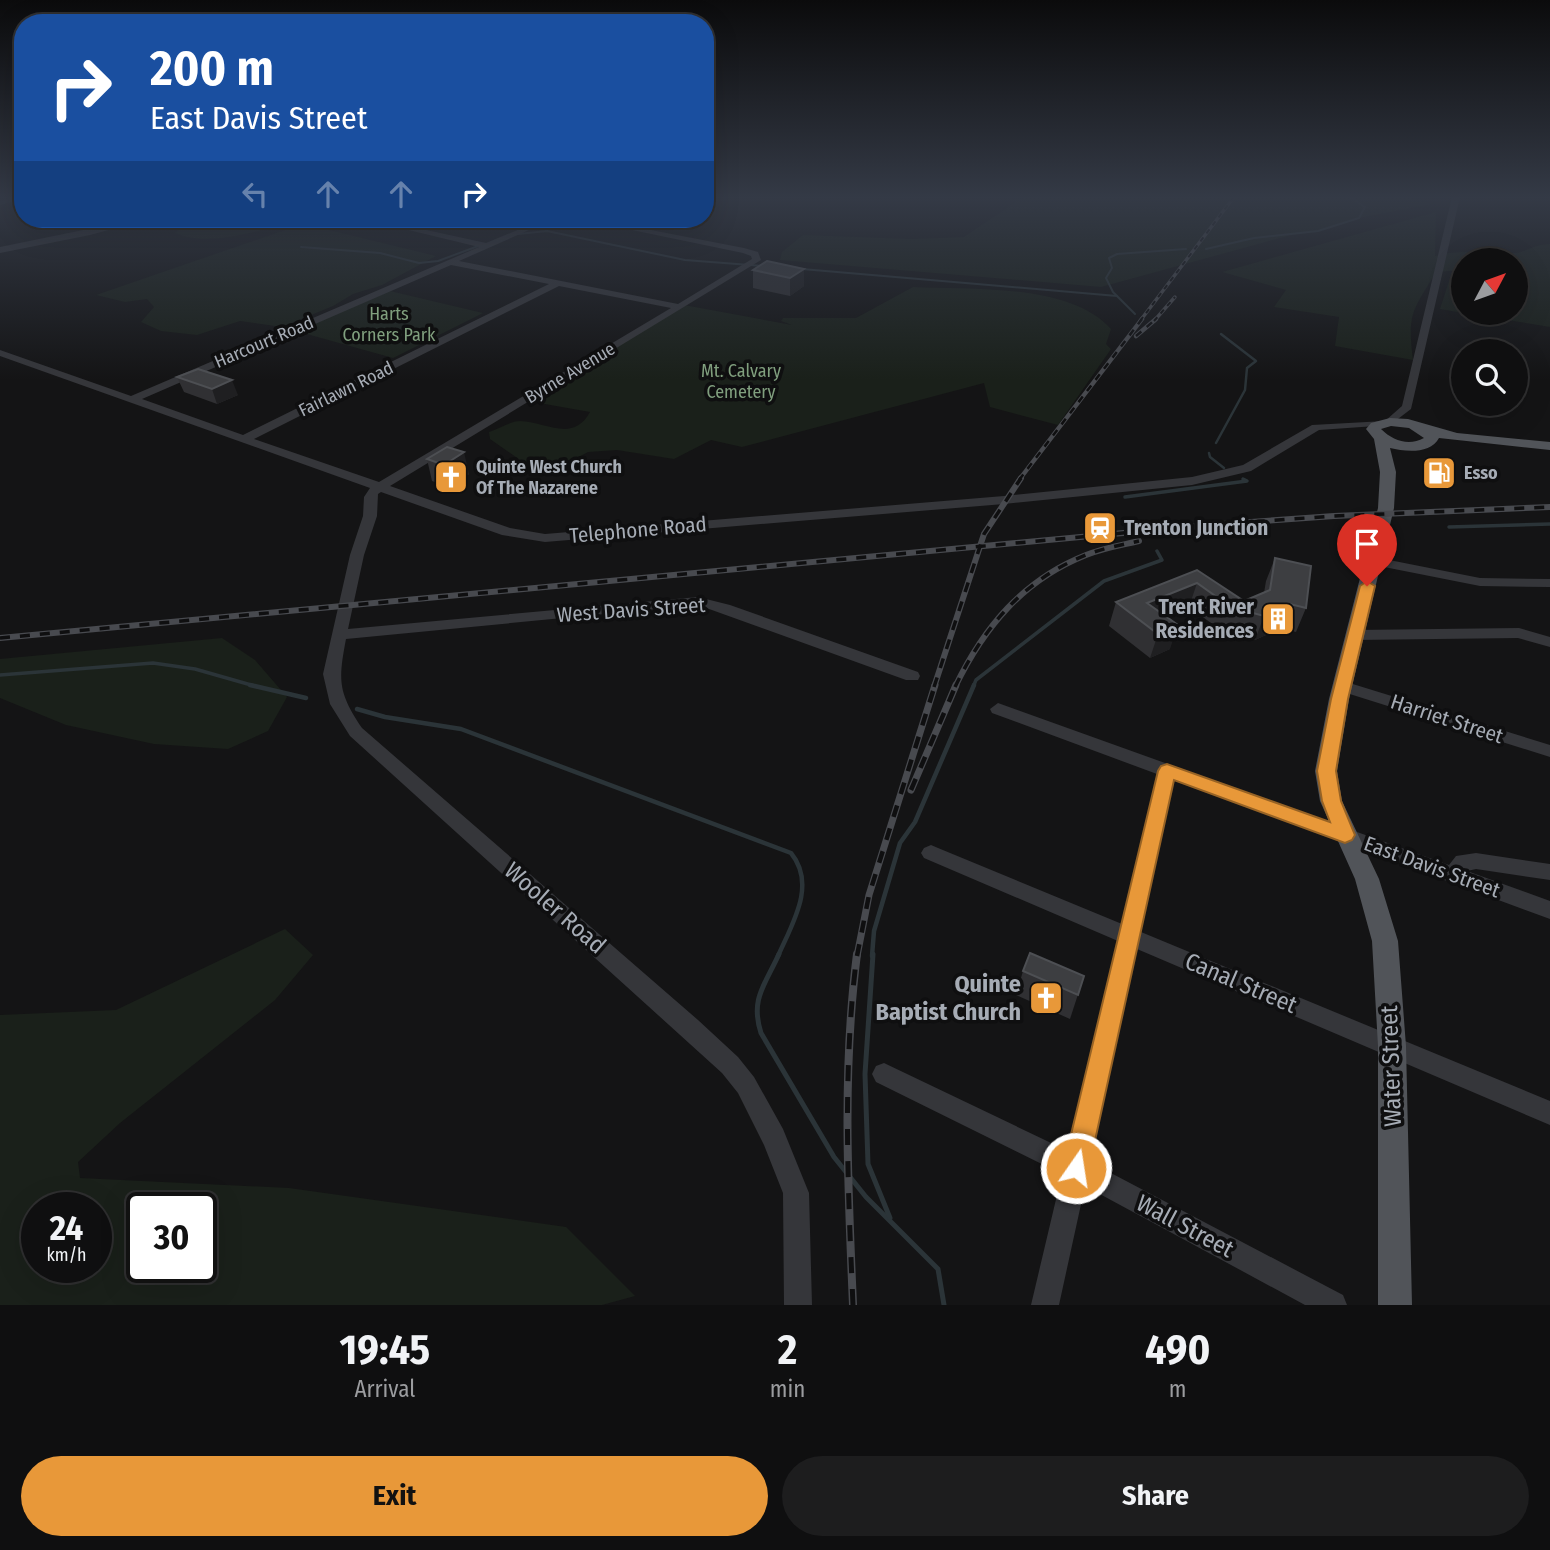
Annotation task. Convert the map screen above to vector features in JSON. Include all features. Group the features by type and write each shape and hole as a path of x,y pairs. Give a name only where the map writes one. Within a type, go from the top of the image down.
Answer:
{"main road":[{"path":"1382,430 1550,446"},
{"path":"1382,430 1408,446"},
{"name":"Water Street","path":"1382,430 1388,472 1386,508 1343,686 1326,771 1331,801 1367,879 1385,941 1392,1046 1395,1305"},
{"path":"1388,472 1400,452 1424,434"}],"street":[{"name":"Harcourt Road","path":"133,399 459,258"},
{"name":"Byrne Avenue","path":"379,487 752,264 757,258"},
{"path":"1382,430 1407,407 1442,258"},
{"path":"450,262 681,307"},
{"name":"Fairlawn Road","path":"246,438 558,283"},
{"name":"Telephone Road","path":"0,353 507,532 545,538 1004,500 1192,481 1247,468 1295,438 1339,429 1382,430"},
{"path":"1407,407 1424,434"},
{"name":"Wooler Road","path":"379,487 370,497 370,516 357,555 338,635 331,682 338,705 356,732 690,1027 730,1065 746,1085 774,1138 796,1192 798,1305"},
{"name":"Wooler Road","path":"370,516 395,493"},
{"path":"1374,561 1480,582 1550,583"},
{"name":"West Davis Street","path":"338,635 698,601 725,608 912,676"},
{"path":"1355,635 1519,633 1550,642"},
{"name":"Harriet Street","path":"1343,686 1550,751"},
{"name":"East Davis Street","path":"998,709 1550,910"},
{"path":"1045,1305 1167,771"},
{"name":"Canal Street","path":"931,853 1550,1113"},
{"path":"1453,874 1463,862 1476,861 1550,872"},
{"name":"Wall Street","path":"884,1074 1076,1168 1333,1305"}],"green space":[{"path":"204,258 432,258 382,285 353,294 333,306 282,327 240,321 197,335 161,331 141,322 154,307 147,299 125,302 96,295"},
{"path":"781,258 1208,258 1101,287 780,260"},
{"path":"1272,258 1451,258 1451,271 1436,272 1414,313 1411,331 1413,360 1335,346 1339,317 1274,307 1286,290 1222,272"},
{"path":"1528,258 1550,258 1550,327 1528,323"},
{"path":"1451,275 1451,311 1440,309"},
{"name":"Mt. Calvary Cemetery","path":"913,287 991,289 1046,296 1071,303 1093,314 1111,329 1106,344 1111,349 1058,425 990,407 984,383 742,447 711,440 674,459 617,450 588,452 547,474 536,471 490,439 489,432 516,421 568,429 576,427 590,412 528,401 684,305 792,325 781,321 783,318 856,318"},
{"name":"Harts Corners Park","path":"390,291 483,313 393,358 296,331"},
{"path":"222,638 255,660 287,697 268,731 228,749 154,744 66,725 0,698 0,659"},
{"path":"285,929 313,955 275,1000 120,1123 78,1162 80,1178 289,1188 566,1227 635,1296 602,1305 0,1305 0,1015 116,1010"}],"building":[{"path":"767,261 804,269 790,278 753,270"},
{"path":"198,369 232,380 212,389 177,377"},
{"path":"447,447 464,452 444,465 427,459"},
{"path":"1275,558 1311,566 1306,608 1290,604 1264,616 1231,607 1197,583 1147,603 1178,625 1158,634 1116,602 1197,570 1244,601 1270,590"},
{"path":"1030,953 1084,976 1078,995 1023,971"}],"waterway":[{"path":"399,258 419,263 446,258"},
{"path":"675,258 763,266"},
{"path":"1109,258 1112,268 1106,278 1117,296"},
{"path":"802,269 1117,296"},
{"path":"1117,296 1135,314"},
{"path":"1216,443 1245,390 1247,368 1256,361 1221,334"},
{"path":"1209,453 1210,457 1224,468"},
{"path":"1125,497 1247,481 1243,479"},
{"path":"1449,527 1550,524"},
{"path":"973,687 976,680 1104,581 1162,560 1157,551"},
{"path":"0,675 153,663 195,669 255,686"},
{"path":"250,685 255,686"},
{"path":"872,956 874,931 900,843 915,822 974,685"},
{"path":"255,686 306,698"},
{"path":"357,709 385,717 461,729 791,853 802,878 802,891 795,918 778,956"},
{"path":"873,954 865,1074 868,1164 890,1218"},
{"path":"778,956 758,1001 761,1033 834,1157 866,1197 938,1269 944,1305"}],"railway":[{"path":"1140,321 1188,258"},
{"path":"1155,320 1175,297"},
{"path":"1019,480 1142,319"},
{"path":"1136,336 1155,320"},
{"path":"980,546 984,534 1021,478"},
{"path":"980,546 1334,516 1550,507"},
{"path":"956,685 993,625 1025,592 1063,565 1086,555 1139,541"},
{"path":"0,638 980,546"},
{"path":"934,687 980,546"},
{"path":"857,956 869,895 935,685"},
{"path":"911,790 956,685"},
{"path":"853,1305 848,1086 857,954"}],"place":[{"name":"Esso","path":"1439,473"},
{"name":"Quinte West Church Of The Nazarene","path":"451,477"},
{"name":"Trenton Junction","path":"1100,528"},
{"name":"Trent River Residences","path":"1278,619"},
{"name":"Quinte Baptist Church","path":"1046,998"}],"route":[{"path":"1076,1168 1167,771 1345,835 1331,801 1326,771 1339,699 1367,586"}]}
